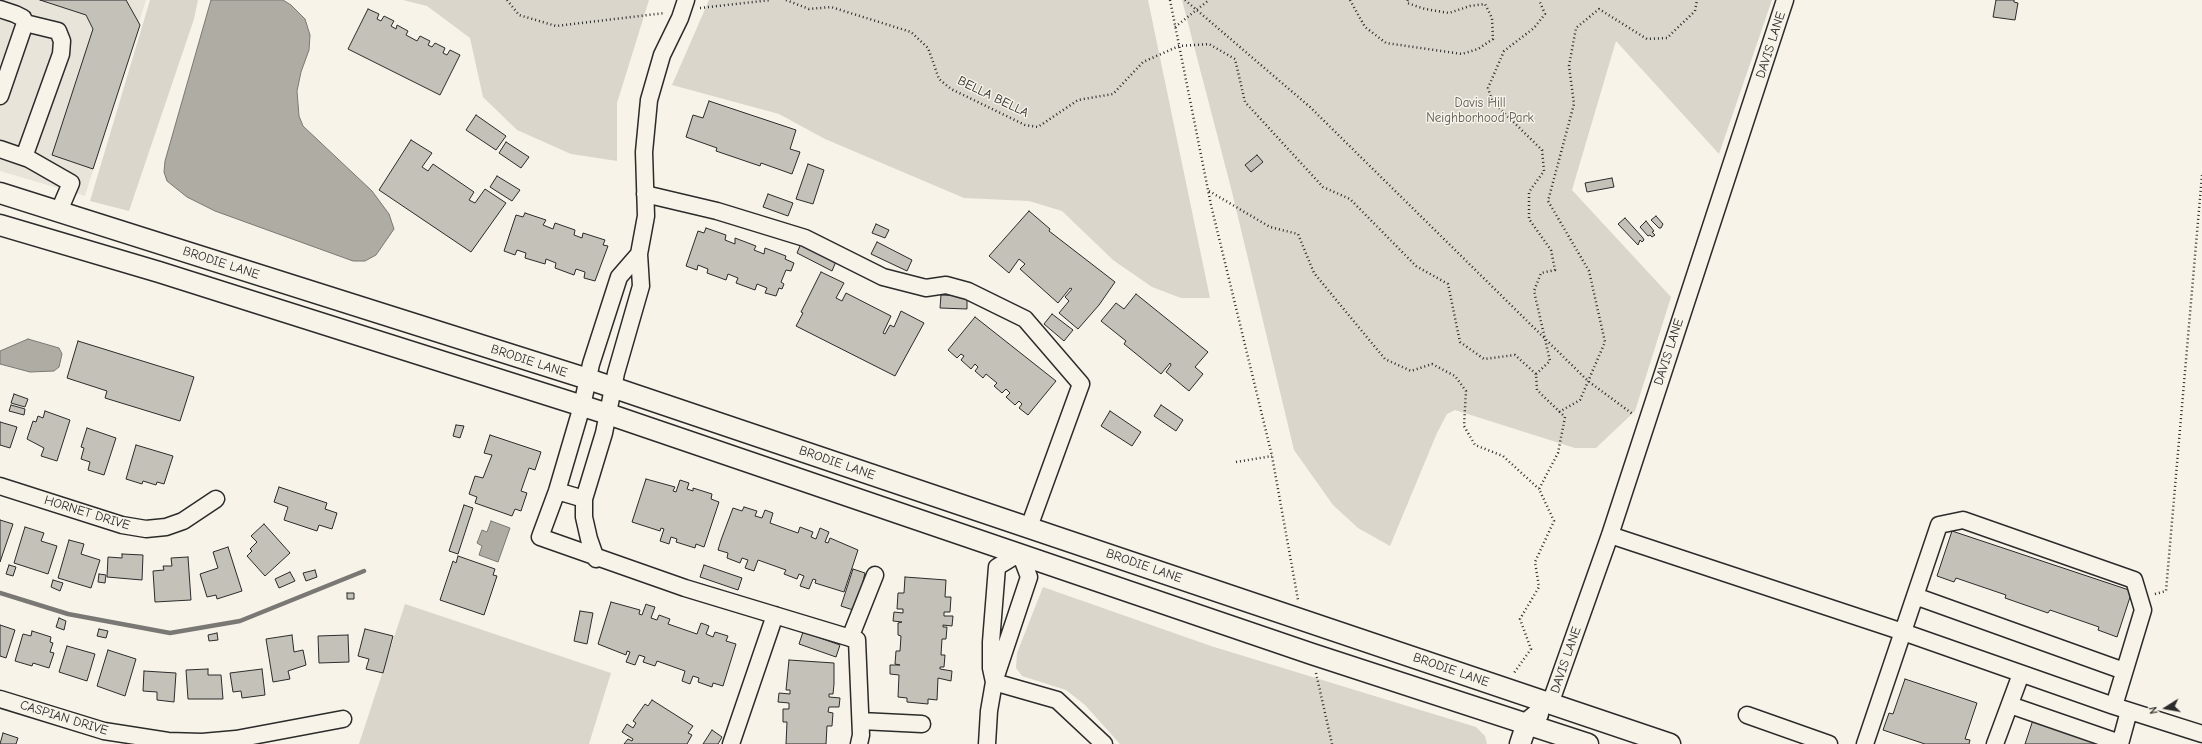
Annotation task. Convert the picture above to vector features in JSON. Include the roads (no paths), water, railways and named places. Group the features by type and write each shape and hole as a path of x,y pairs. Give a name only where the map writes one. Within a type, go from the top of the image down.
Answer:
{"main road":[{"name":"BRODIE LANE","path":"0,193 588,379 1670,744"},
{"name":"BRODIE LANE","path":"0,225 166,274 608,414 1020,553 1312,654 1527,723 1553,739 1588,744"},
{"path":"1020,553 1029,527"},
{"name":"DAVIS LANE","path":"1527,723 1550,704"},
{"name":"DAVIS LANE","path":"1550,704 1553,739"},
{"path":"1520,744 1527,723"}],"street":[{"name":"DAVIS LANE","path":"1550,704 1610,535 1786,0"},
{"path":"596,559 589,539 584,516 584,499 608,414 616,373 640,286 639,254 646,216 644,152 648,100 662,55 684,5"},
{"path":"0,9 16,14 23,18 25,23 0,96"},
{"path":"24,157 61,54 62,41 58,31 25,23"},
{"path":"0,149 24,157 71,183 59,212"},
{"path":"646,194 717,211 804,238 883,277 926,288 946,284 968,291 1025,319 1080,384 1029,527"},
{"path":"639,254 619,277 588,379 582,406 557,491 540,538 596,559 857,640 862,735 859,744"},
{"name":"HORNET DRIVE","path":"0,486 122,525 146,529 166,527 183,521 216,499"},
{"path":"557,491 584,499"},
{"path":"1865,744 1939,525 1963,520 2134,580 2143,610 2114,706"},
{"path":"1610,535 1903,632 2114,706 2202,734"},
{"path":"987,744 989,711 994,682 1029,577 1020,553 997,567 991,642 991,668 994,682"},
{"path":"850,638 875,575"},
{"path":"1915,596 2124,671"},
{"path":"731,744 775,615"},
{"path":"1995,744 2021,674"},
{"path":"994,682 1057,700 1104,744"},
{"name":"CASPIAN DRIVE","path":"0,699 104,731 139,738 202,742 236,742 343,719"},
{"path":"2010,705 2120,743 2129,711"},
{"path":"1747,715 1829,744"},
{"path":"861,721 922,724"}],"waterway":[{"path":"0,593 68,614 170,633 240,621 364,571"}],"park label":[{"name":"Davis Hill Neighborhood Park","path":"1480,110"}]}
